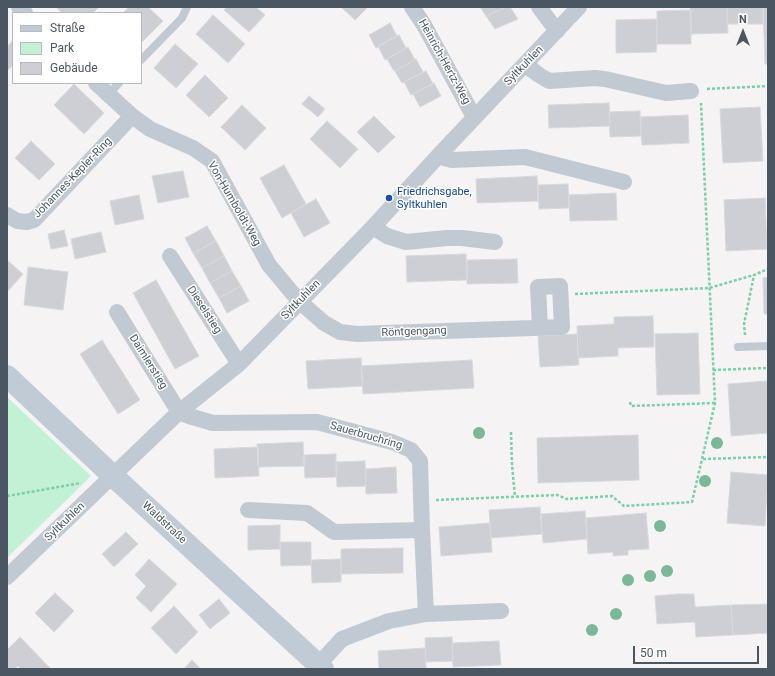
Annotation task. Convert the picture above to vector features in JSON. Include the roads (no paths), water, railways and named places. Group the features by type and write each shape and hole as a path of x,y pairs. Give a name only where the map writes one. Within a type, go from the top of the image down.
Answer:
{"street":[{"name":"Heinrich-Hertz-Weg","path":"412,7 424,25 474,117"},
{"path":"539,7 556,31"},
{"name":"Syltkuhlen","path":"7,577 179,412 239,364 373,227 474,117 579,7"},
{"path":"528,62 532,69 549,81 595,78 666,93 696,94"},
{"name":"Von-Humboldt-Weg","path":"97,84 132,116 150,129 193,148 212,161 269,265 300,301"},
{"name":"Johannes-Kepler-Ring","path":"7,215 17,221 27,222 34,220 132,116"},
{"path":"440,154 444,158 452,160 525,157 624,182"},
{"path":"373,227 387,236 406,242 447,238 462,238 495,242"},
{"name":"Dieselstieg","path":"170,256 239,364"},
{"name":"Röntgengang","path":"300,301 324,323 340,332 357,334 562,327 560,286 538,287 540,327"},
{"name":"Daimlerstieg","path":"117,312 179,412"},
{"name":"Waldstraße","path":"7,376 111,478 321,667"},
{"name":"Sauerbruchring","path":"179,412 213,423 317,422 392,442 411,450 420,460 426,614"},
{"path":"248,510 307,512 334,532 422,530"},
{"path":"321,667 342,639 389,621 426,614 501,611"}],"lane":[{"path":"142,59 182,18 187,7"},
{"path":"108,95 118,84"},
{"path":"742,347 768,346"}],"place":[{"name":"Friedrichsgabe, Syltkuhlen","path":"389,198"}]}
